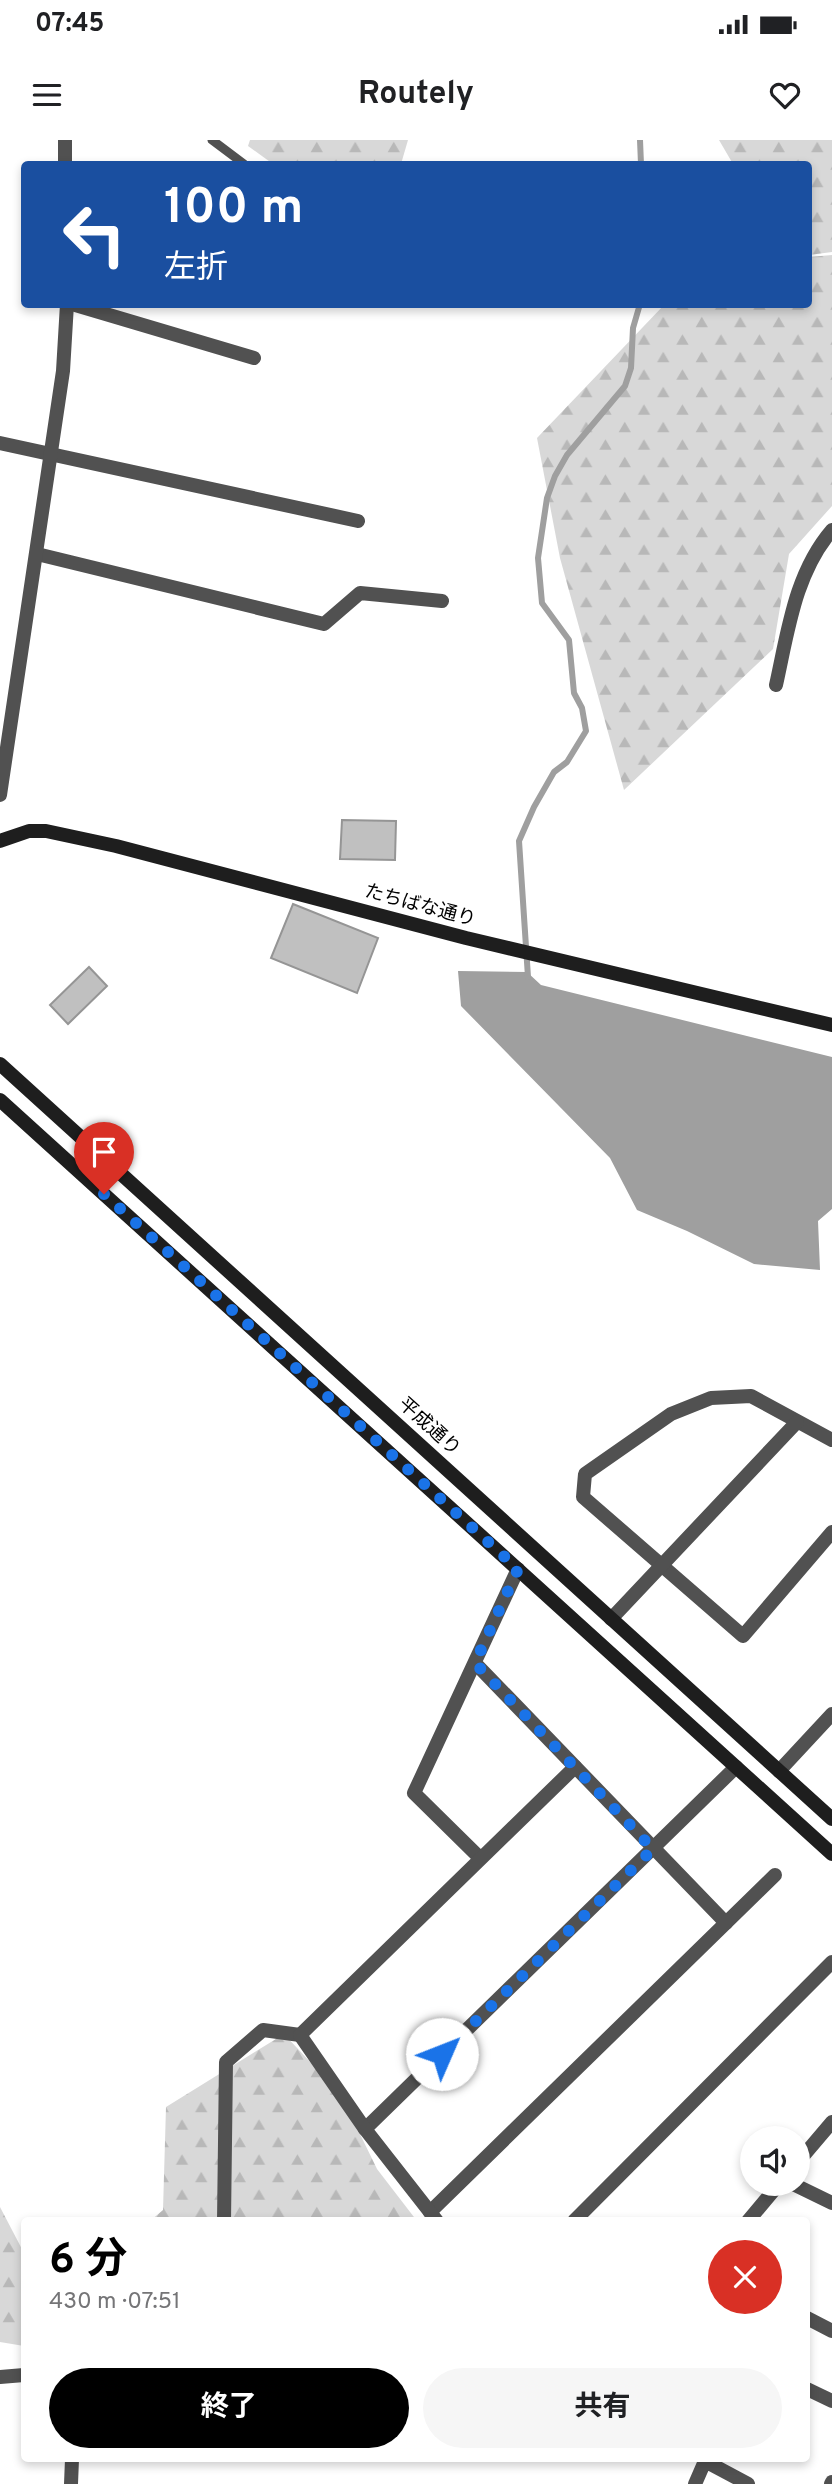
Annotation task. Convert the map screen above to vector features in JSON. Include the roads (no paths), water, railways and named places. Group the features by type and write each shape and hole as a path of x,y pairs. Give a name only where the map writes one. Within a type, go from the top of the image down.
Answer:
{"street":[{"path":"65,140 65,161"},
{"path":"0,795 37,554 70,308"},
{"path":"84,308 254,358"},
{"path":"0,443 358,521"},
{"path":"776,685 800,583 821,542 832,530"},
{"path":"37,554 324,624 360,593 442,601"},
{"name":"たちばな通り","path":"0,841 29,831 46,831 116,846 466,938 832,1025"},
{"name":"平成通り","path":"0,1064 832,1819"},
{"path":"0,1100 832,1854"},
{"path":"832,1440 751,1396 711,1398 671,1414 585,1474 583,1497 743,1636 832,1532"},
{"path":"611,1619 797,1422"},
{"path":"480,1858 414,1793 518,1569"},
{"path":"475,1663 726,1923"},
{"path":"779,1771 830,1720"},
{"path":"300,2035 575,1767"},
{"path":"365,2129 736,1767"},
{"path":"224,2217 226,2062 263,2031 300,2035 365,2129 433,2216 775,1875"},
{"path":"578,2217 832,1962"},
{"path":"810,2148 832,2122"},
{"path":"810,2192 832,2203"},
{"path":"751,2217 769,2196"},
{"path":"810,2320 832,2331"},
{"path":"0,2377 21,2375"},
{"path":"810,2390 832,2401"},
{"path":"71,2484 72,2462"},
{"path":"695,2484 705,2462"},
{"path":"707,2462 748,2484"}],"lane":[{"path":"212,140 240,161"}],"waterway":[{"path":"640,140 641,161"},
{"path":"528,977 519,841 554,772 567,762 586,731 582,708 574,693 569,640 542,603 538,558 547,498 567,455 625,386 631,368 633,328 639,308"}]}
